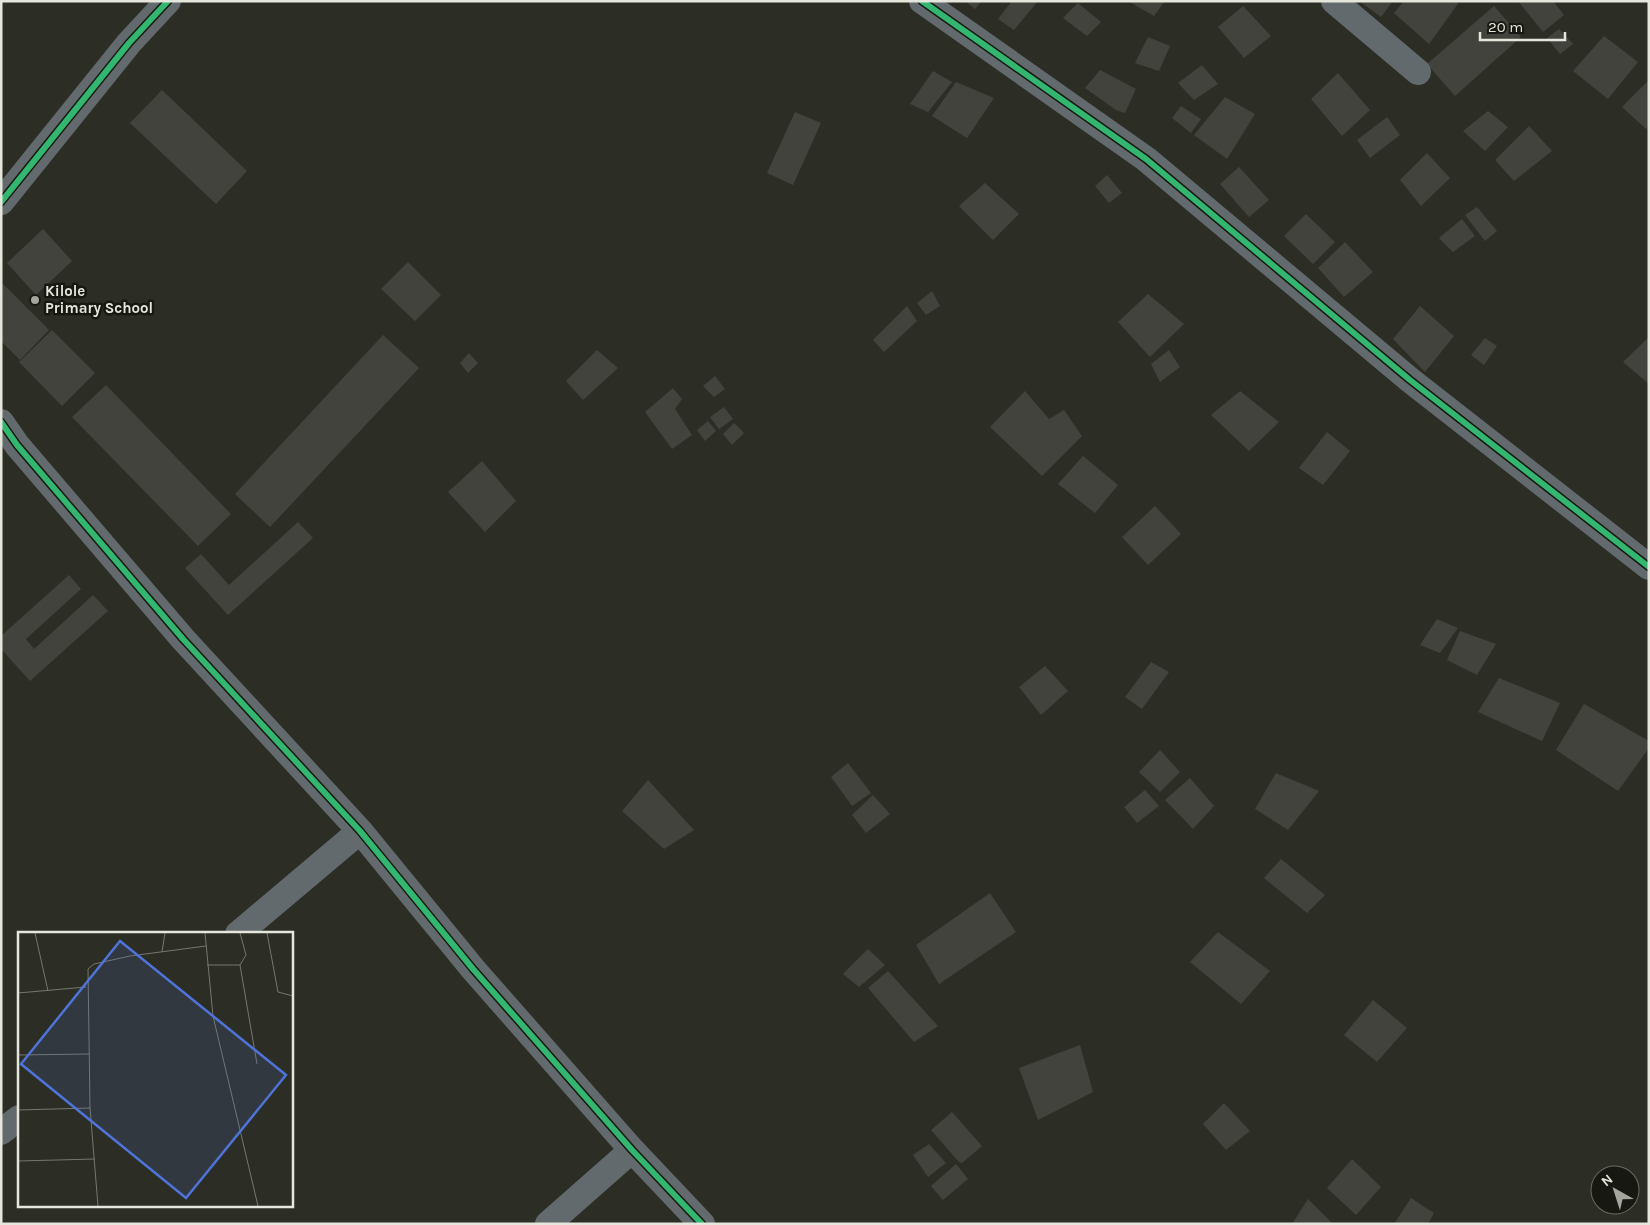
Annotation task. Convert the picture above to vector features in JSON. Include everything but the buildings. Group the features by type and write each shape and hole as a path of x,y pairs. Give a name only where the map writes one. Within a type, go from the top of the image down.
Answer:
{"street":[{"path":"1,202 129,43 168,1"},
{"path":"922,1 1146,159 1410,380 1649,567"},
{"path":"1334,1 1418,72"},
{"path":"1,422 9,452 360,831 473,969 632,1150 702,1224"},
{"path":"240,932 360,831"},
{"path":"1,1132 18,1119"},
{"path":"548,1224 632,1150"}],"cycle path":[{"path":"1,202 129,43 168,1"},
{"path":"922,1 1146,159 1410,380 1649,567"},
{"path":"1,422 17,445 183,639 360,831 473,969 632,1150 702,1224"}],"place":[{"name":"Kilole Primary School","path":"35,300"}]}
